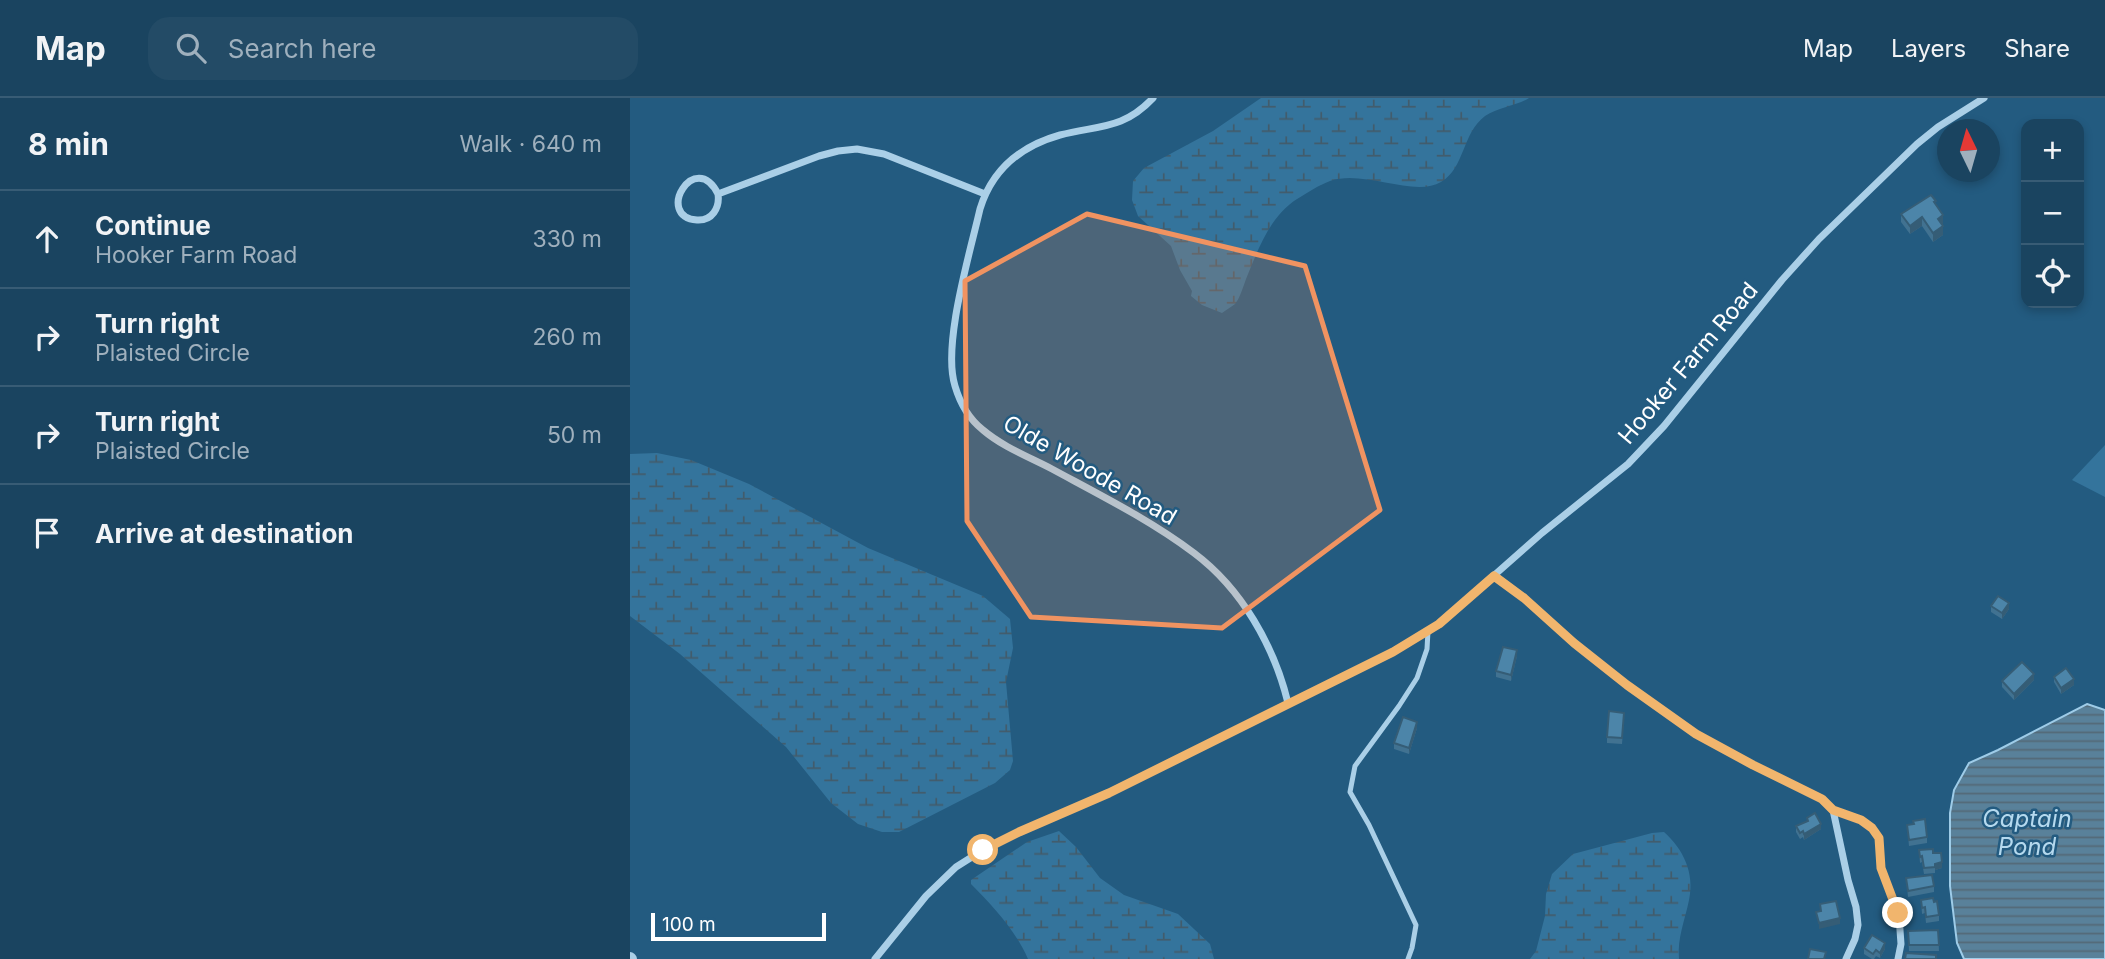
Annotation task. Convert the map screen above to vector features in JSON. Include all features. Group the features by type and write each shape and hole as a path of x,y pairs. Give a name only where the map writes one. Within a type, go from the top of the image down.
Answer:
{"street":[{"name":"Olde Woode Road","path":"1153,98 1136,113 1111,125 1058,136 1033,146 1000,170 985,194 967,265 952,344 954,384 973,421 998,441 1151,524 1196,554 1216,572 1234,593 1264,638 1288,703"},
{"name":"Hooker Farm Road","path":"875,959 926,896 956,867 983,850 1109,793 1393,652 1428,631 1471,598 1542,533 1628,464 1647,445 1782,280 1819,239 1917,144 1938,127 1984,98"},
{"path":"718,194 819,156 857,149 884,154 985,194"},
{"path":"696,179 710,183 718,194 718,207 704,220 691,219 678,205 684,185 696,179"},
{"path":"1494,576 1627,685 1696,734 1822,799 1833,810 1861,820 1872,828 1879,838 1881,868 1899,916 1901,944 1898,959"},
{"path":"1833,810 1857,916 1855,939 1846,959"}],"lane":[{"path":"1408,959 1416,925 1369,825 1350,792 1355,766 1417,677 1427,649 1428,631"}],"highlighted area":[{"path":"1087,214 1305,266 1380,510 1222,628 1031,617 967,521 965,281"}],"green space":[{"path":"1261,98 1529,98 1490,113 1477,123 1455,168 1441,182 1417,187 1343,178 1313,189 1287,206 1260,246 1235,304 1222,313 1202,305 1191,296 1192,291 1171,246 1138,216 1132,200 1133,181 1144,168 1213,131"},
{"path":"2105,445 2105,497 2072,480"},
{"path":"657,453 691,460 749,484 868,548 983,596 1010,619 1013,648 1006,682 1013,761 1010,770 995,783 899,832 882,832 858,824 831,803 786,747 680,654 630,616 630,454"},
{"path":"1059,831 1076,847 1100,878 1124,895 1178,914 1210,944 1214,959 1028,959 1010,929 971,884 971,880 1027,842"},
{"path":"1664,832 1677,846 1689,871 1689,900 1679,944 1679,959 1530,959 1536,951 1552,874 1573,854"}],"water":[{"name":"Captain Pond","path":"2087,704 2105,710 2105,959 1964,959 1957,943 1950,886 1950,813 1954,790 1969,763"}],"building":[{"path":"1931,195 1943,215 1938,219 1943,226 1933,233 1922,217 1910,226 1901,214"},
{"path":"1998,596 2009,603 2002,613 1991,606"},
{"path":"1503,647 1517,650 1511,675 1496,671"},
{"path":"2022,662 2034,674 2014,694 2002,681"},
{"path":"2066,668 2074,679 2061,688 2054,677"},
{"path":"1609,711 1624,713 1622,738 1607,737"},
{"path":"1403,717 1417,722 1409,748 1394,743"},
{"path":"1815,813 1821,824 1804,834 1803,831 1800,833 1796,826 1808,821 1807,818"},
{"path":"1925,819 1927,837 1909,840 1907,825"},
{"path":"1933,849 1933,853 1941,853 1942,862 1935,864 1935,867 1924,868 1919,850"},
{"path":"1932,875 1934,886 1908,891 1906,878"},
{"path":"1933,898 1934,902 1937,901 1939,915 1926,917 1921,900"},
{"path":"1836,901 1840,918 1819,923 1816,912 1821,911 1820,904"},
{"path":"1938,930 1939,945 1909,945 1908,931"},
{"path":"1872,935 1885,943 1880,953 1876,950 1873,954 1864,948"},
{"path":"1810,949 1826,952 1824,959 1808,959"},
{"path":"1906,953 1936,955 1936,959 1905,959"}],"route":[{"path":"983,850 1109,793 1393,652 1439,624 1494,576 1545,615 1574,643 1627,685 1696,734 1822,799 1833,810 1861,820 1872,828 1879,838 1881,868 1898,913"}]}
